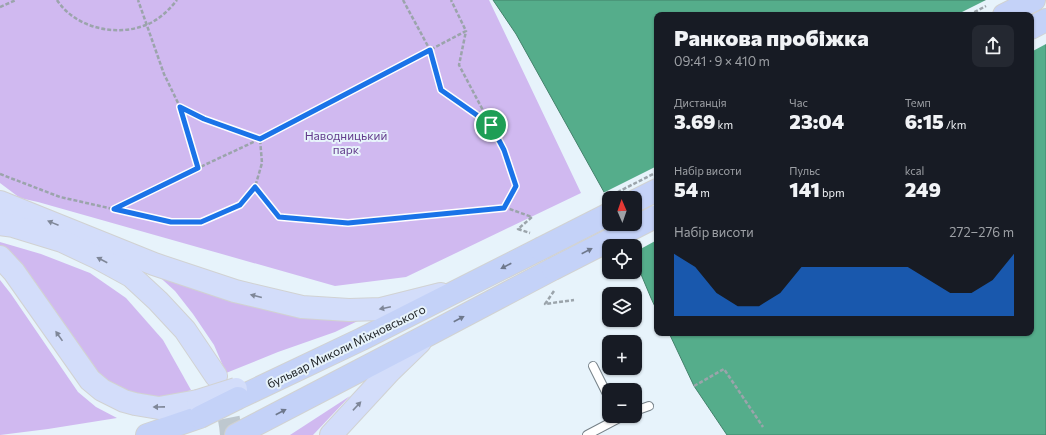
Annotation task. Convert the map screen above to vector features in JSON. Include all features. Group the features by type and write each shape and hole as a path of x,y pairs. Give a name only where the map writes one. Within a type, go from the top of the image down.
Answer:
{"highway":[{"path":"996,10 1034,0"},
{"path":"1034,26 1046,20"},
{"path":"642,198 654,192"},
{"name":"бульвар Миколи Міхновського","path":"147,435 199,409 301,368 356,342 463,288 538,241 602,217"},
{"path":"241,432 424,337 554,279 654,218"}],"main road":[{"path":"0,202 154,264 235,291 302,307 349,310 381,309 463,288"},
{"path":"0,224 13,226 62,241 131,276 158,301 185,330 216,376 197,330 186,314 156,280 115,249"},
{"path":"0,257 14,272 90,380 102,390 124,401 135,404 159,408 199,409"},
{"path":"331,435 390,371 424,337"}],"lane":[{"path":"593,366 602,384"},
{"path":"642,408 649,406"},
{"path":"587,435 609,423"}],"path":[{"path":"0,7 16,0"},
{"path":"57,0 61,6 79,21 101,29 124,30 147,25 166,13 177,0"},
{"path":"138,0 164,74 180,107 198,168"},
{"path":"403,0 430,50 441,90 491,125"},
{"path":"451,0 466,30 459,65 504,150 516,186 504,208"},
{"path":"985,12 996,10"},
{"path":"114,209 260,139 466,30"},
{"path":"180,107 204,119 260,139"},
{"path":"0,174 60,197 171,222 201,222 240,205 255,187 262,163 260,139"},
{"path":"255,187 279,217 340,223 504,208 532,217 518,229 538,241"},
{"path":"554,279 544,304 574,300"},
{"path":"694,386 724,369 763,427"}],"green space":[{"name":"Наводницький парк","path":"0,0 489,0 581,193 406,277 335,286 20,198 0,183"},
{"path":"0,242 41,254 90,273 126,298 163,340 191,390 169,398 131,397 93,373 0,247"},
{"path":"153,271 364,318 335,332 278,352 226,373 214,345 193,314 175,291"},
{"path":"0,280 78,392 96,407 117,418 0,435"},
{"path":"350,396 313,435 290,435"}],"shaded area":[{"path":"493,0 1046,0 1046,435 727,435 694,386 670,336 1034,336 1034,12 654,12 654,304 642,277 642,239 635,239 635,231 642,231 642,191 603,191 516,34"}],"pier":[{"path":"986,0 1046,0 1046,44 1034,50 1034,12 962,12"},
{"path":"654,168 654,242 642,248 642,239 624,239 621,231 642,231 642,191 607,191"}],"tunnel":[{"path":"220,386 228,416 231,435"}],"route":[{"path":"430,50 441,90 491,125 504,150 516,186 504,208 348,223 279,217 255,187 240,205 201,222 171,222 114,209 198,168 180,107 204,119 260,139 430,50"}]}
